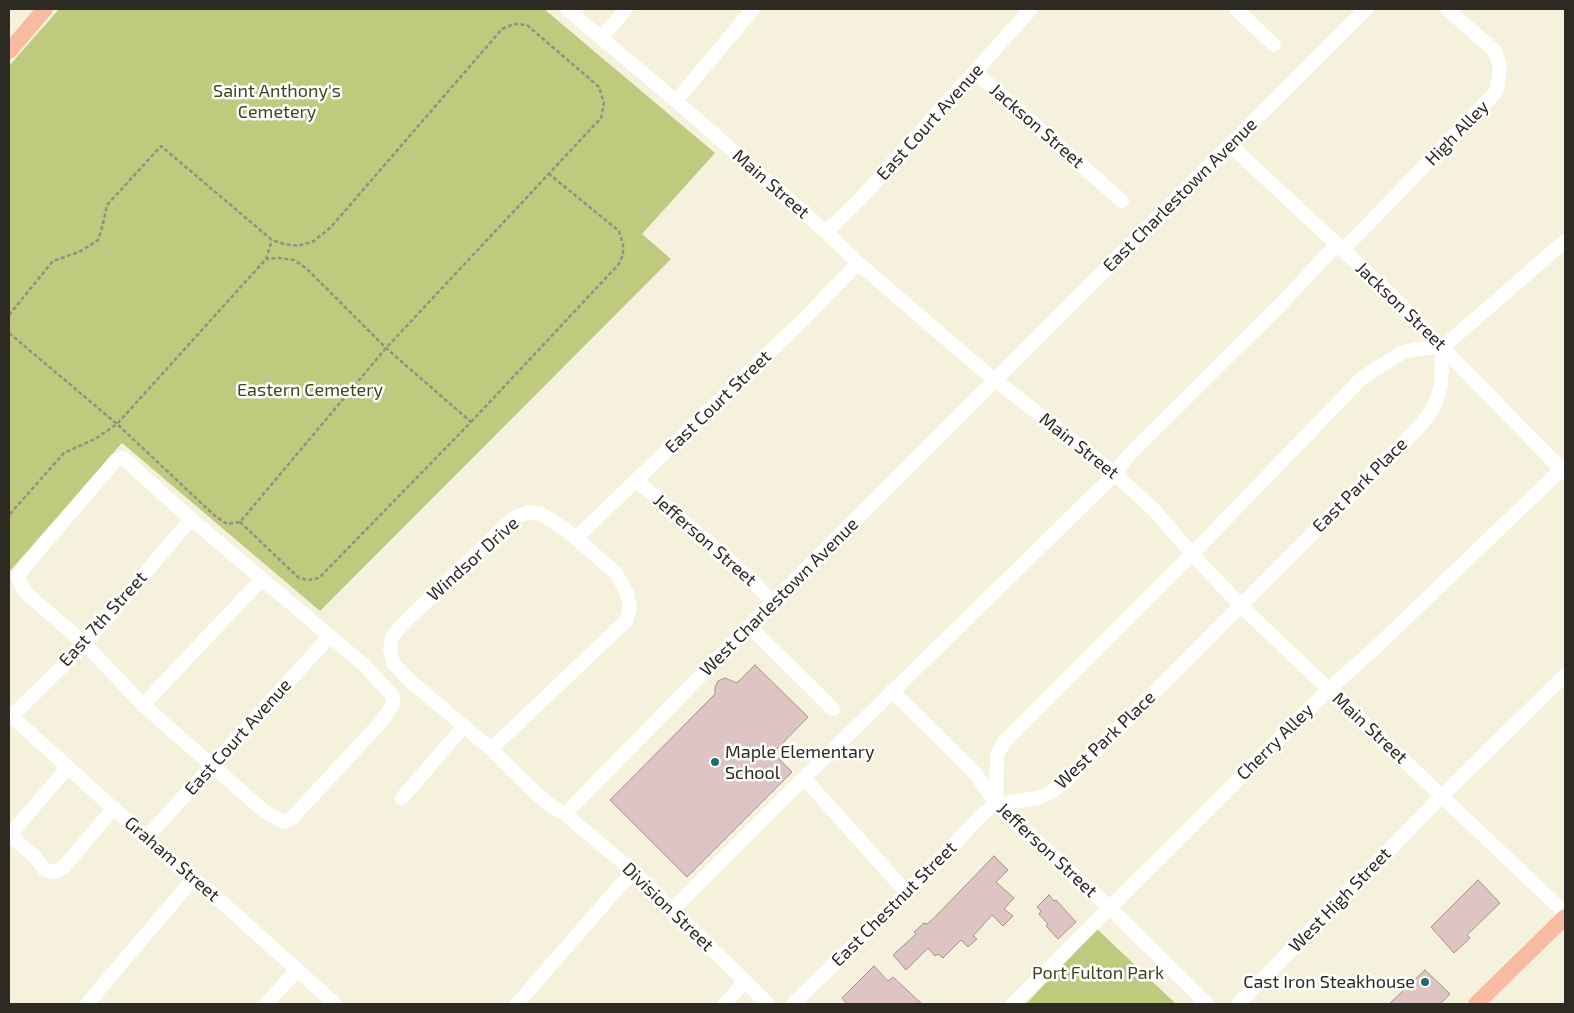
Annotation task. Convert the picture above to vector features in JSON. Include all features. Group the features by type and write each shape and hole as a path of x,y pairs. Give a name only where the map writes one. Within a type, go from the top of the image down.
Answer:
{"main road":[{"path":"9,51 45,9"},
{"path":"1476,1004 1565,916"}],"street":[{"name":"Main Street","path":"567,9 676,101 826,232 858,263 995,380 1115,474 1156,512 1241,606 1565,913"},
{"path":"601,38 626,9"},
{"path":"676,101 753,9"},
{"name":"East Court Avenue","path":"826,232 861,198 1031,9"},
{"path":"1236,9 1274,45"},
{"name":"East Charlestown Avenue","path":"995,380 1366,9"},
{"name":"High Alley","path":"673,909 892,691 1115,474 1129,455 1497,91 1500,66 1495,51 1447,9"},
{"name":"Jackson Street","path":"975,72 1122,201"},
{"name":"Jackson Street","path":"1230,145 1388,291 1564,469"},
{"path":"996,804 997,755 1004,742 1192,554 1363,377 1403,352 1443,347 1565,241"},
{"name":"East Court Street","path":"576,538 805,318 858,263"},
{"name":"East Park Place","path":"1241,606 1420,426 1434,407 1441,386 1443,347"},
{"name":"West Charlestown Avenue","path":"565,814 749,626 995,380"},
{"path":"123,458 191,519 364,665 393,696 393,705 380,723 291,819 283,822 264,811 143,706 84,644 28,595 18,578 22,570 116,460 123,458"},
{"name":"Cherry Alley","path":"1013,1004 1329,690 1564,469"},
{"name":"Jefferson Street","path":"636,480 748,577 773,602"},
{"name":"Windsor Drive","path":"491,750 626,621 630,606 628,593 616,573 565,529 541,514 529,512 514,518 506,524 404,623 392,637 390,649 393,663 409,680 491,750 540,797 565,814"},
{"name":"East 7th Street","path":"10,715 84,644 191,519"},
{"path":"143,706 262,579"},
{"name":"West Park Place","path":"996,804 1038,798 1062,784 1241,606"},
{"path":"749,626 833,709"},
{"name":"East Court Avenue","path":"146,838 330,636"},
{"name":"West High Street","path":"1238,1004 1442,796 1565,675"},
{"name":"Jefferson Street","path":"892,691 975,773 996,804 1110,908 1207,1004"},
{"name":"Graham Street","path":"10,715 146,838 215,896 297,970 328,1002"},
{"path":"402,798 463,727"},
{"path":"68,767 9,835 28,851 45,870 55,872 64,868 114,808"},
{"path":"804,778 907,893"},
{"name":"East Chestnut Street","path":"793,1004 907,893 983,814 996,804"},
{"name":"Division Street","path":"565,814 634,872 768,1004"},
{"path":"517,1004 634,872"},
{"path":"87,1004 193,879"},
{"path":"266,1004 297,970"},
{"path":"725,1004 744,982"}],"path":[{"path":"9,315 53,261 79,252 98,240 107,205 161,146 272,240 298,246 314,241 331,227 502,30 514,24 527,25 599,87 604,103 601,118 386,348 240,522 228,524 214,515 117,424 9,333"},
{"path":"240,522 299,578 310,580 319,578 471,422 618,264 623,255 624,244 619,231 549,174"},
{"path":"9,515 64,454 95,439 117,424 266,259 272,240"},
{"path":"266,259 294,260 308,269 386,348 471,422"}],"green space":[{"name":"Eastern Cemetery","path":"59,9 544,9 715,153 642,234 671,259 320,611 122,443 9,572 9,66"},
{"name":"Port Fulton Park","path":"1097,929 1176,1004 1026,1004"}],"building":[{"name":"Maple Elementary School","path":"755,665 808,717 773,753 792,772 687,877 610,800 715,694 715,687 718,681 725,678 737,683"},
{"path":"994,856 1008,870 996,882 1014,898 1004,909 1013,916 1003,926 992,915 973,936 977,939 968,947 961,940 943,958 938,954 935,956 928,948 906,970 893,955 916,934 914,932 924,923 927,924 933,919"},
{"path":"1478,880 1500,903 1467,935 1470,938 1454,953 1431,927"},
{"path":"1049,895 1076,922 1058,939 1046,926 1048,924 1039,914 1041,911 1037,907"},
{"path":"874,966 888,981 893,977 922,1004 847,1004 842,998"},
{"name":"Cast Iron Steakhouse","path":"1425,970 1450,994 1440,1004 1389,1004"}],"place":[{"name":"Maple Elementary School","path":"715,762"},
{"name":"Cast Iron Steakhouse","path":"1425,982"}],"park label":[{"name":"Saint Anthony's Cemetery","path":"277,101"}]}
